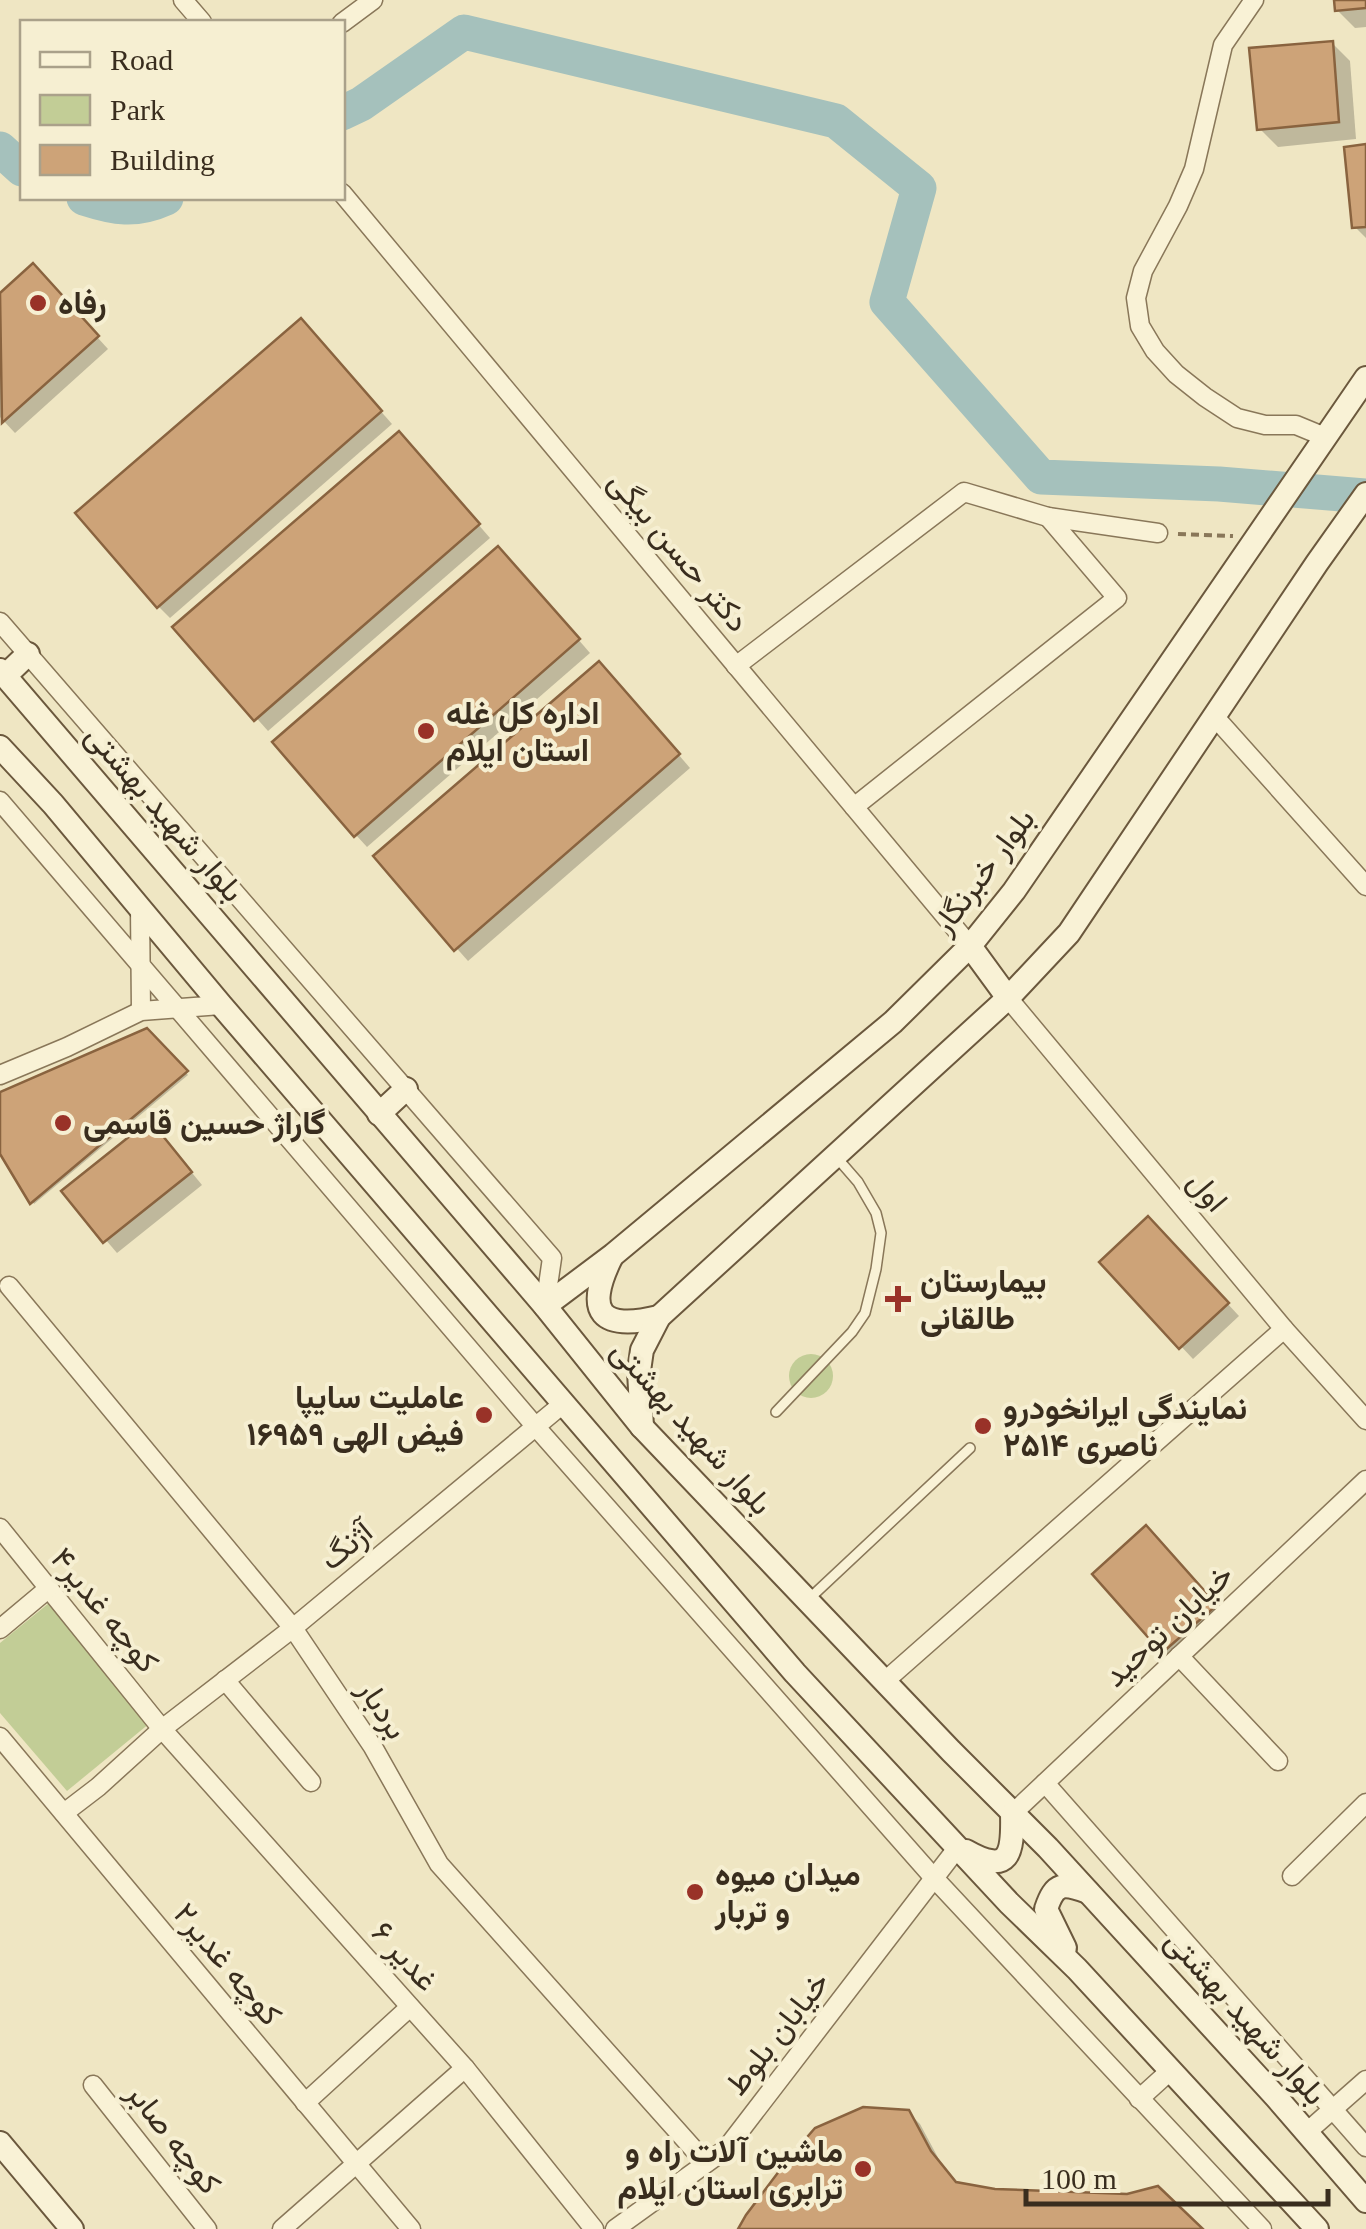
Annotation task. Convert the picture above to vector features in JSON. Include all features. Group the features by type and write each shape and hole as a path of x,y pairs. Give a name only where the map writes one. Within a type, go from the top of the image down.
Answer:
{"main road":[{"name":"بلوار خبرنگار","path":"545,1306 893,1022 970,946 1014,891 1366,378"},
{"path":"642,1426 638,1372 642,1350 659,1317 1008,998 1069,932 1366,494"},
{"path":"2,673 28,654"},
{"name":"بلوار شهید بهشتی","path":"2,673 545,1306 642,1426 1088,1892 1366,2200"},
{"path":"0,747 53,804 795,1673 1318,2229"},
{"path":"970,946 1008,998"},
{"path":"380,1114 406,1089"},
{"path":"612,1255 597,1298 603,1312 616,1322 632,1324 659,1317"},
{"path":"958,1847 980,1859 995,1862 1005,1858 1012,1849 1012,1814"},
{"path":"1077,1969 1046,1909 1052,1892 1060,1886 1070,1885 1088,1892"},
{"path":"0,2143 72,2229"}],"street":[{"path":"183,0 200,20"},
{"path":"345,21 373,0"},
{"path":"1254,0 1223,45 1194,168 1143,271 1136,298 1140,326 1155,352 1176,374 1237,418 1265,425 1296,425 1325,437"},
{"name":"دکتر حسن بیگی","path":"345,197 970,946"},
{"path":"736,666 964,492 1048,517 1158,533"},
{"path":"854,807 1117,598 1048,517"},
{"path":"0,622 552,1258 545,1306"},
{"path":"1214,716 1366,886"},
{"path":"0,801 536,1426 934,1878 1262,2229"},
{"path":"140,908 141,1010"},
{"name":"اول","path":"1008,998 1284,1329 1366,1420"},
{"path":"0,1074 67,1047 141,1010 222,1006"},
{"name":"بردبار","path":"9,1286 293,1628 373,1747 440,1864 706,2163"},
{"path":"885,1681 1284,1329"},
{"name":"آژنگ","path":"64,1814 162,1729 293,1628 564,1403"},
{"name":"خیابان توحید","path":"1012,1814 1366,1480"},
{"name":"کوچه غدیر۴","path":"0,1528 162,1729"},
{"path":"0,1629 49,1588"},
{"path":"1179,1656 1278,1761"},
{"path":"225,1680 312,1782"},
{"name":"غدیر ۶","path":"162,1729 466,2068 594,2229"},
{"name":"کوچه غدیر۲","path":"0,1737 411,2229"},
{"path":"1045,1783 1366,2148"},
{"path":"1292,1876 1366,1803"},
{"name":"خیابان بلوط","path":"615,2229 726,2149 958,1847"},
{"path":"305,2103 410,2007"},
{"path":"282,2229 466,2068"},
{"path":"1139,2100 1171,2070"},
{"path":"1306,2132 1366,2080"},
{"name":"کوچه صابر","path":"93,2085 208,2229"}],"lane":[{"path":"776,1412 852,1332 865,1313 876,1269 881,1233 876,1213 858,1182 836,1156"},
{"path":"808,1600 970,1448"}],"path":[{"path":"1158,533 1257,537"}],"green space":[{"path":"811,1354 826,1361 833,1376 826,1391 811,1398 796,1391 789,1376 796,1361"},
{"path":"49,1603 150,1723 67,1791 0,1713 0,1643"}],"building":[{"path":"1334,0 1366,0 1366,8 1335,11"},
{"path":"1333,41 1339,122 1257,130 1249,48"},
{"path":"1366,144 1366,227 1352,228 1344,147"},
{"path":"33,263 99,336 2,423 0,293"},
{"path":"301,318 382,411 157,608 75,513"},
{"path":"399,431 480,524 254,721 172,627"},
{"path":"498,546 580,639 354,837 272,742"},
{"path":"599,661 680,754 454,951 373,856"},
{"name":"گاراژ حسین قاسمی","path":"147,1028 188,1071 30,1204 0,1154 0,1092"},
{"path":"150,1120 192,1172 103,1243 61,1191"},
{"path":"1148,1216 1229,1303 1179,1349 1099,1262"},
{"path":"1146,1525 1217,1605 1162,1653 1092,1574"},
{"name":"ماشین آلات راه و ترابری استان ایلام","path":"863,2107 909,2110 931,2151 956,2182 995,2189 1127,2194 1158,2186 1203,2229 738,2229 815,2128"}],"waterway":[{"path":"345,112 464,32 836,121 919,188 887,302 1041,477 1219,484 1366,496"},
{"path":"0,149 20,167"},
{"path":"91,200 125,207 160,200"}],"place":[{"name":"رفاه","path":"38,303"},
{"name":"اداره کل غله استان ایلام","path":"426,731"},
{"name":"گاراژ حسین قاسمی","path":"63,1123"},
{"name":"بیمارستان طالقانی","path":"898,1299"},
{"name":"عاملیت سایپا ۱۶۹۵۹ فیض الهی","path":"484,1415"},
{"name":"نمایندگی ایرانخودرو ناصری ۲۵۱۴","path":"983,1426"},
{"name":"میدان میوه و تربار","path":"695,1892"},
{"name":"ماشین آلات راه و ترابری استان ایلام","path":"863,2169"}]}
